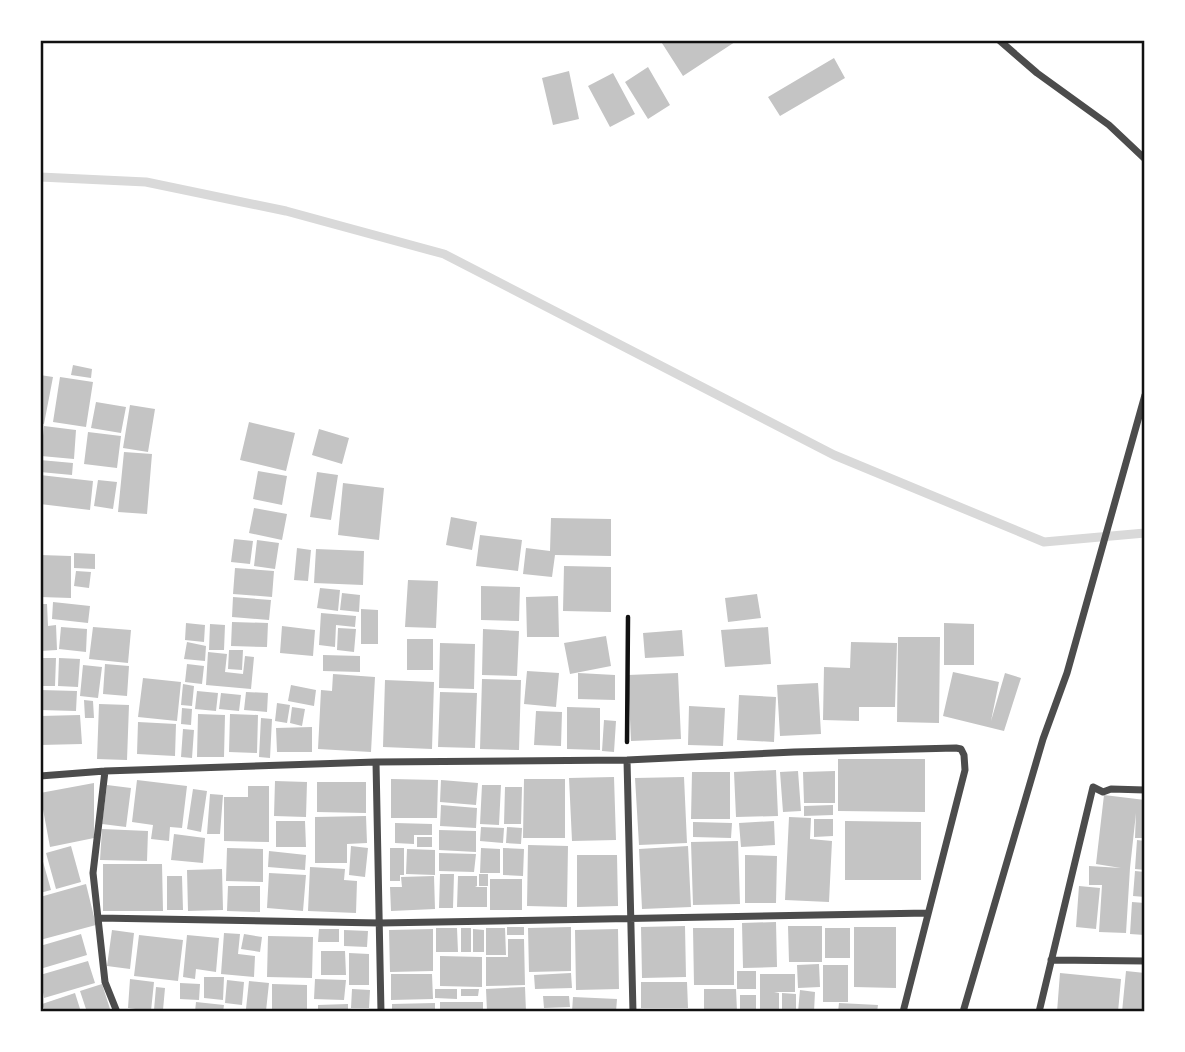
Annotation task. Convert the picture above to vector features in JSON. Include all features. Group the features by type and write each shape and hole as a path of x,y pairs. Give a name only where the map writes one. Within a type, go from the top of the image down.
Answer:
{"street":[{"path":"999,40 1037,74 1109,125 1145,159"},
{"path":"962,1012 1043,739 1067,673 1145,395"},
{"path":"40,776 104,771 376,762 627,760 794,752 961,749 965,770 903,1012"},
{"path":"627,760 633,1012"},
{"path":"376,762 381,1012"},
{"path":"104,771 93,873 105,982 117,1012"},
{"path":"1039,1012 1093,787 1103,792 1111,789 1145,790"},
{"path":"98,918 380,923 928,913"},
{"path":"1051,960 1145,961"}],"path":[{"path":"627,760 628,617"}],"building":[{"path":"660,40 738,40 683,76"},
{"path":"834,58 845,78 780,116 768,97"},
{"path":"648,67 670,105 648,119 625,82"},
{"path":"569,71 579,119 553,125 542,78"},
{"path":"613,73 635,114 610,127 588,86"},
{"path":"73,365 92,369 91,378 71,375"},
{"path":"40,375 53,377 44,424 40,423"},
{"path":"60,377 93,382 86,427 53,422"},
{"path":"96,402 126,407 121,433 91,428"},
{"path":"130,405 155,409 148,452 123,448"},
{"path":"249,422 295,433 286,471 240,460"},
{"path":"44,426 76,430 74,459 41,456"},
{"path":"319,429 349,438 342,464 312,455"},
{"path":"88,432 121,436 117,468 84,464"},
{"path":"124,452 152,454 147,514 118,512"},
{"path":"40,460 73,463 72,475 40,472"},
{"path":"258,471 287,476 282,505 253,499"},
{"path":"317,472 338,475 331,520 310,517"},
{"path":"40,475 93,481 90,510 40,504"},
{"path":"98,480 117,482 113,509 94,506"},
{"path":"343,483 384,488 379,540 338,535"},
{"path":"254,508 287,514 282,540 249,533"},
{"path":"451,517 477,522 472,550 446,545"},
{"path":"551,518 611,519 611,556 555,555 552,577 523,574 526,548 550,551"},
{"path":"480,535 522,540 518,571 476,566"},
{"path":"234,539 253,541 250,564 231,562"},
{"path":"257,540 279,543 275,569 254,566"},
{"path":"297,548 311,550 308,581 294,580"},
{"path":"316,549 364,551 363,585 314,583"},
{"path":"74,553 95,554 95,569 74,568"},
{"path":"40,555 71,556 71,598 40,597"},
{"path":"564,566 611,567 611,612 563,611"},
{"path":"235,568 274,571 272,597 233,594"},
{"path":"76,571 91,572 89,588 74,586"},
{"path":"408,580 438,581 436,628 405,627"},
{"path":"481,586 520,587 519,621 481,620"},
{"path":"320,588 340,590 338,611 317,608"},
{"path":"342,593 360,595 359,612 340,610"},
{"path":"757,594 761,618 728,622 725,598"},
{"path":"558,596 559,637 527,637 526,597"},
{"path":"233,597 271,600 269,620 232,617"},
{"path":"53,602 90,606 88,623 52,619"},
{"path":"40,604 47,604 48,626 56,625 57,650 40,651"},
{"path":"361,609 378,610 378,644 361,644"},
{"path":"321,613 356,616 355,627 336,625 335,647 319,645"},
{"path":"232,622 268,623 267,647 231,646"},
{"path":"186,623 205,625 204,642 185,640"},
{"path":"944,623 974,624 974,665 944,665"},
{"path":"210,624 225,625 224,650 209,650"},
{"path":"282,626 315,630 313,656 280,653"},
{"path":"61,627 87,629 86,652 59,649"},
{"path":"93,627 131,630 128,663 89,659"},
{"path":"768,627 771,664 725,667 721,630"},
{"path":"338,628 356,629 354,652 337,650"},
{"path":"483,629 519,631 517,676 482,675"},
{"path":"682,630 684,656 645,658 643,633"},
{"path":"606,636 611,666 570,674 564,643"},
{"path":"898,637 940,637 939,723 897,722"},
{"path":"407,639 433,639 433,670 407,670"},
{"path":"187,642 206,646 205,661 184,659"},
{"path":"851,642 897,643 895,707 859,707 859,721 823,720 824,667 850,668"},
{"path":"440,643 475,644 474,689 439,688"},
{"path":"229,650 243,650 242,670 228,669"},
{"path":"208,652 227,654 225,672 243,674 245,656 254,657 251,689 206,685"},
{"path":"323,655 360,656 360,672 323,671"},
{"path":"42,658 56,658 55,686 41,686"},
{"path":"59,658 80,659 78,687 58,686"},
{"path":"105,664 129,666 127,696 103,694"},
{"path":"187,664 204,666 202,684 185,682"},
{"path":"83,665 102,667 98,698 80,696"},
{"path":"527,671 559,673 556,707 524,704"},
{"path":"953,672 999,682 991,721 1005,673 1021,678 1004,731 943,716"},
{"path":"578,673 615,675 615,700 578,699"},
{"path":"678,673 681,739 631,741 628,675"},
{"path":"333,674 375,677 371,752 318,749 321,690 332,691"},
{"path":"143,678 181,682 177,721 138,717"},
{"path":"482,679 521,680 519,750 480,749"},
{"path":"385,680 434,682 432,749 383,747"},
{"path":"818,683 821,734 780,736 777,685"},
{"path":"183,684 194,686 192,706 181,705"},
{"path":"291,685 316,690 314,706 288,701"},
{"path":"40,690 77,691 76,711 40,710"},
{"path":"197,691 218,693 216,711 195,709"},
{"path":"246,692 268,693 267,712 244,710"},
{"path":"440,692 477,693 475,748 438,747"},
{"path":"221,693 241,695 239,711 219,709"},
{"path":"739,695 776,697 774,742 737,740"},
{"path":"84,700 93,701 94,718 85,718"},
{"path":"277,703 290,705 287,723 275,721"},
{"path":"99,704 129,705 127,760 97,759"},
{"path":"689,706 725,708 723,746 688,745"},
{"path":"292,707 305,709 302,726 290,723"},
{"path":"567,707 600,708 600,750 567,749"},
{"path":"182,708 192,709 191,725 181,724"},
{"path":"536,711 562,712 561,746 534,745"},
{"path":"198,714 225,715 224,757 197,757"},
{"path":"230,714 258,715 257,753 229,752"},
{"path":"80,715 82,744 40,745 40,716"},
{"path":"261,718 272,719 270,758 259,757"},
{"path":"604,720 616,721 614,752 602,751"},
{"path":"138,722 176,724 175,756 137,754"},
{"path":"312,727 312,752 277,752 276,728"},
{"path":"183,729 194,730 192,758 181,757"},
{"path":"838,759 925,759 925,812 838,811"},
{"path":"776,770 778,816 736,817 734,772"},
{"path":"798,771 801,811 783,812 780,772"},
{"path":"835,771 835,803 804,803 803,772"},
{"path":"692,772 730,772 730,819 691,819"},
{"path":"614,777 616,840 572,841 569,778"},
{"path":"684,777 687,843 639,845 635,778"},
{"path":"391,779 438,780 437,818 391,818"},
{"path":"524,779 565,779 565,838 523,838"},
{"path":"137,780 187,786 182,828 170,827 169,841 151,839 153,825 132,822"},
{"path":"441,780 478,783 476,805 440,802"},
{"path":"275,781 307,782 306,817 274,816"},
{"path":"317,782 366,782 366,813 317,812"},
{"path":"94,783 94,838 50,847 40,793"},
{"path":"107,785 131,788 126,827 102,824"},
{"path":"482,785 501,785 499,825 480,824"},
{"path":"248,786 269,786 269,842 224,841 224,797 248,797"},
{"path":"505,787 522,787 521,824 504,824"},
{"path":"193,789 207,791 201,832 187,829"},
{"path":"210,794 223,795 220,834 207,834"},
{"path":"1104,795 1145,800 1145,838 1135,838 1136,813 1126,933 1099,932 1102,885 1089,885 1089,866 1121,868 1096,864"},
{"path":"441,805 477,808 476,828 440,826"},
{"path":"833,805 833,815 804,816 804,806"},
{"path":"366,816 367,843 347,844 347,863 315,863 315,817"},
{"path":"789,817 811,818 810,839 832,841 829,902 785,900"},
{"path":"814,819 833,819 833,836 814,837"},
{"path":"276,821 305,821 306,847 276,847"},
{"path":"774,821 775,845 741,847 739,823"},
{"path":"845,821 921,822 921,880 845,880"},
{"path":"693,822 732,823 731,838 693,837"},
{"path":"395,823 432,824 432,835 414,835 414,844 395,843"},
{"path":"481,827 504,828 503,843 480,841"},
{"path":"507,827 522,828 521,844 506,843"},
{"path":"102,829 148,831 147,861 100,860"},
{"path":"439,830 476,831 476,852 439,850"},
{"path":"174,834 205,838 203,863 171,860"},
{"path":"417,837 432,837 432,847 417,847"},
{"path":"1137,840 1145,841 1145,870 1135,869"},
{"path":"738,841 740,904 693,905 691,842"},
{"path":"528,845 568,846 567,907 527,906"},
{"path":"71,846 81,882 56,889 46,853"},
{"path":"351,846 368,848 365,877 349,875"},
{"path":"688,846 691,907 642,909 639,849"},
{"path":"227,848 263,849 263,882 226,881"},
{"path":"390,848 404,848 404,875 400,875 400,881 390,881"},
{"path":"481,848 500,849 500,873 480,873"},
{"path":"503,848 524,849 523,876 503,875"},
{"path":"407,849 435,850 435,875 406,874"},
{"path":"40,851 51,890 40,893"},
{"path":"269,851 306,855 305,870 268,867"},
{"path":"439,853 476,854 474,872 439,871"},
{"path":"577,855 617,855 618,906 577,907"},
{"path":"745,855 777,856 776,903 745,903"},
{"path":"103,864 162,864 163,911 103,911"},
{"path":"310,867 345,869 344,880 357,881 356,913 308,911"},
{"path":"222,869 223,910 188,911 187,870"},
{"path":"1135,871 1145,872 1145,897 1133,896"},
{"path":"269,873 306,875 303,911 267,908"},
{"path":"440,874 454,874 453,908 439,908"},
{"path":"479,874 488,874 488,886 479,886"},
{"path":"167,876 182,876 183,910 167,910"},
{"path":"434,876 435,909 391,911 390,887 402,887 401,877"},
{"path":"458,876 477,876 475,887 487,887 487,907 457,907"},
{"path":"490,879 522,879 522,910 490,910"},
{"path":"86,884 96,925 40,940 40,897"},
{"path":"228,886 260,886 260,912 227,911"},
{"path":"1079,886 1100,888 1096,929 1076,927"},
{"path":"1132,902 1145,903 1145,935 1130,934"},
{"path":"776,922 777,967 743,968 742,923"},
{"path":"685,926 686,977 642,978 641,927"},
{"path":"788,926 822,926 822,962 789,962"},
{"path":"507,927 524,927 524,935 507,935"},
{"path":"571,927 571,971 529,972 528,928"},
{"path":"854,927 896,927 896,988 854,987"},
{"path":"436,928 457,928 458,952 436,952"},
{"path":"461,928 471,928 471,952 461,952"},
{"path":"486,928 505,928 506,955 486,955"},
{"path":"693,928 734,928 734,985 694,985"},
{"path":"825,928 850,928 850,958 825,958"},
{"path":"319,929 339,929 339,942 318,942"},
{"path":"433,929 433,971 390,972 389,930"},
{"path":"473,929 484,930 484,952 473,952"},
{"path":"618,929 619,989 576,990 575,930"},
{"path":"112,930 134,933 130,969 107,966"},
{"path":"344,930 368,931 367,947 344,946"},
{"path":"224,933 240,934 238,954 255,956 254,977 221,974"},
{"path":"81,934 87,955 40,969 40,946"},
{"path":"244,934 262,937 260,952 241,949"},
{"path":"139,935 183,940 178,981 134,976"},
{"path":"187,935 219,938 216,972 196,969 195,979 183,977"},
{"path":"268,936 313,937 312,978 267,977"},
{"path":"508,939 524,939 525,985 486,986 486,957 508,957"},
{"path":"321,951 345,951 346,975 321,975"},
{"path":"349,953 369,954 369,985 349,985"},
{"path":"440,956 482,957 482,987 440,986"},
{"path":"88,961 95,983 44,998 40,975"},
{"path":"819,964 820,987 798,988 797,965"},
{"path":"823,965 848,965 848,1002 823,1002"},
{"path":"737,971 756,971 756,989 737,989"},
{"path":"1126,971 1145,973 1145,1012 1122,1012"},
{"path":"571,973 572,988 535,989 534,975"},
{"path":"1060,973 1121,979 1118,1012 1057,1012"},
{"path":"391,974 432,974 433,999 391,1000"},
{"path":"760,974 795,974 795,992 774,992 779,993 779,1010 760,1010"},
{"path":"204,977 224,977 223,1000 204,998"},
{"path":"130,979 154,982 151,1011 128,1008"},
{"path":"315,979 346,980 344,1000 314,999"},
{"path":"227,980 244,982 242,1005 225,1003"},
{"path":"249,981 269,983 266,1011 246,1009"},
{"path":"641,982 687,982 688,1008 641,1008"},
{"path":"180,983 200,984 199,1000 180,999"},
{"path":"102,984 111,1012 87,1012 80,991"},
{"path":"272,984 307,985 307,1010 272,1010"},
{"path":"156,987 165,988 163,1010 154,1010"},
{"path":"525,987 526,1012 487,1012 486,989"},
{"path":"352,989 370,990 369,1008 351,1008"},
{"path":"435,989 457,989 457,999 435,998"},
{"path":"461,989 479,989 478,996 461,996"},
{"path":"704,989 736,989 737,1012 704,1012"},
{"path":"800,990 815,992 814,1012 798,1012"},
{"path":"75,993 81,1012 45,1012 42,1004"},
{"path":"782,993 796,994 796,1012 782,1012"},
{"path":"740,995 756,995 756,1012 740,1012"},
{"path":"543,996 569,996 570,1007 544,1008"},
{"path":"573,997 617,999 616,1012 572,1012"},
{"path":"196,1002 224,1005 223,1012 195,1012"},
{"path":"440,1002 483,1002 483,1012 440,1012"},
{"path":"435,1003 435,1012 392,1012 392,1004"},
{"path":"839,1003 878,1005 877,1012 838,1012"},
{"path":"348,1004 348,1012 318,1012 318,1005"}],"waterway":[{"path":"40,177 146,182 286,211 444,254 834,455 1044,542 1145,533"}]}
